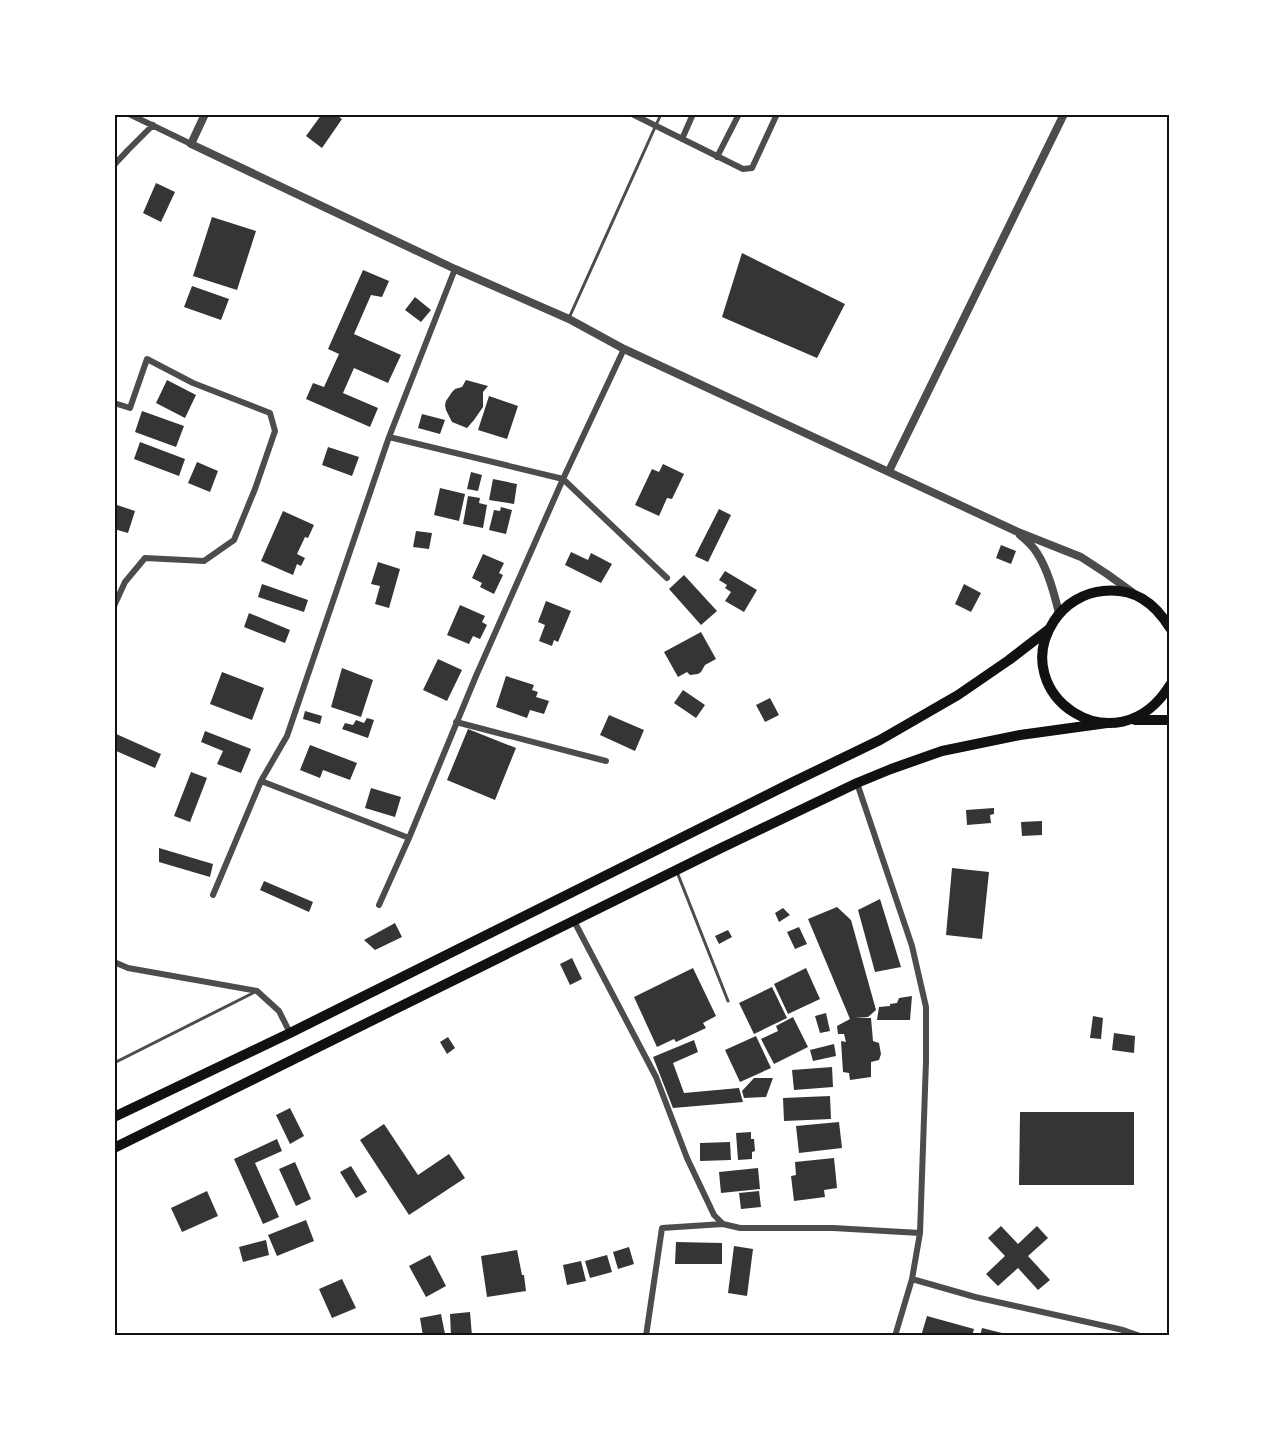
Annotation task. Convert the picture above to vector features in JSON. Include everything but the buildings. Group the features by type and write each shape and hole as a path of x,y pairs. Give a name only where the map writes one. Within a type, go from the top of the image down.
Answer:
{"main road":[{"path":"1107,723 1086,719 1067,709 1053,693 1044,673 1042,651 1048,630 1059,613 1075,600 1094,592 1114,590 1135,595 1170,610"},
{"path":"1148,602 1161,614 1170,628"},
{"path":"114,1118 880,740 958,695 1048,630"},
{"path":"1132,720 1148,711 1162,699 1170,685"},
{"path":"114,1148 676,870 891,769 942,751 1020,735 1132,720 1170,720"}],"street":[{"path":"129,114 455,269 569,319 624,349 1018,532 1081,557 1135,595"},
{"path":"191,144 205,114"},
{"path":"632,114 743,169 752,168 777,114"},
{"path":"682,139 693,114"},
{"path":"717,157 739,114"},
{"path":"889,471 1064,114"},
{"path":"114,165 153,125"},
{"path":"213,895 261,781 287,736 388,437 455,269"},
{"path":"379,905 410,838 456,722 563,479 624,349"},
{"path":"114,403 130,408 147,359 193,383 270,413 276,431 234,540 204,561 145,558 124,582 114,606"},
{"path":"388,437 563,479 667,578"},
{"path":"1018,532 1037,553 1053,590 1059,613"},
{"path":"456,722 606,761"},
{"path":"261,781 410,838"},
{"path":"857,783 912,946 926,1006 920,1233 912,1279 894,1336"},
{"path":"574,921 656,1077 687,1158 714,1215 723,1224"},
{"path":"114,963 128,968 257,991 279,1011 290,1033"},
{"path":"646,1336 662,1228 723,1224 740,1228 833,1228 920,1233"},
{"path":"912,1279 975,1297 1123,1330 1140,1336"}],"lane":[{"path":"569,319 661,114"},
{"path":"676,870 728,1001"},
{"path":"114,1064 257,991"}]}
